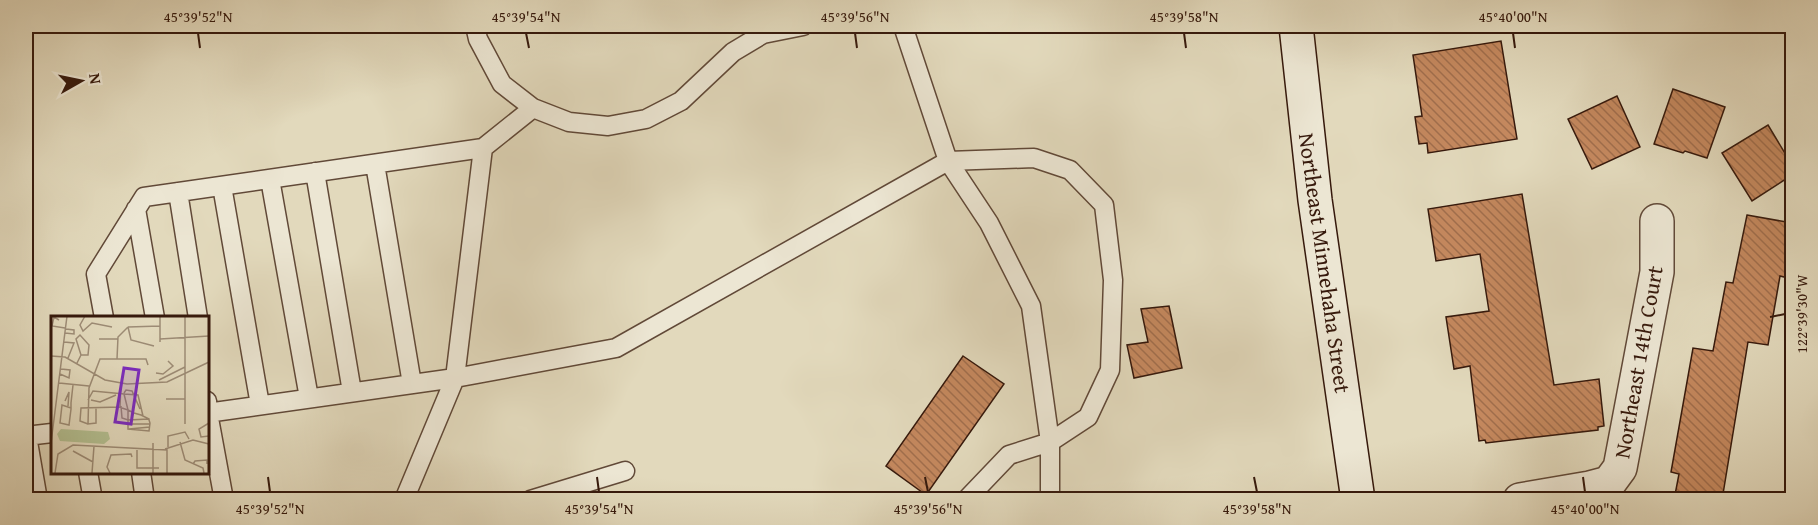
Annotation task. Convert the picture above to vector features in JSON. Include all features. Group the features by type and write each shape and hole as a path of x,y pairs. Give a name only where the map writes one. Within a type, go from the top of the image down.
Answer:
{"main road":[{"name":"Northeast Minnehaha Street","path":"1296,26 1315,200 1358,500"},
{"name":"Northeast 14th Court","path":"1520,500 1609,483 1620,468 1657,272 1657,220"}],"lane":[{"path":"476,26 478,39 502,84 533,108 569,122 608,126 646,119 681,101 734,52 763,34 803,26"},
{"path":"903,26 948,161 989,223 1031,306 1050,442 1050,500"},
{"path":"104,316 96,274 144,197 483,148 533,108"},
{"path":"404,500 455,378 483,148"},
{"path":"208,413 455,378 616,348 948,161 1034,158 1070,170 1104,205 1113,280 1110,370 1088,417 1050,442 1009,455 966,500"},
{"path":"375,164 412,384"},
{"path":"315,172 352,392"},
{"path":"270,179 309,398"},
{"path":"222,186 260,405"},
{"path":"178,192 198,316"},
{"path":"136,209 155,316"},
{"path":"208,418 224,500"},
{"path":"38,500 26,436 51,433"},
{"path":"530,500 625,471"},
{"path":"88,474 93,500"},
{"path":"141,474 145,500"}],"building":[{"path":"1501,41 1517,139 1428,153 1427,143 1419,144 1415,117 1422,116 1413,55"},
{"path":"1673,89 1725,107 1707,158 1654,144"},
{"path":"1617,96 1640,147 1592,169 1568,119"},
{"path":"1768,125 1792,165 1792,175 1752,201 1722,153"},
{"path":"1522,194 1554,385 1599,379 1604,426 1598,427 1598,430 1486,443 1485,440 1479,441 1470,366 1454,369 1446,317 1489,311 1480,254 1436,261 1428,209"},
{"path":"1747,215 1792,223 1792,251 1788,278 1780,276 1768,345 1748,342 1722,500 1674,500 1679,474 1671,472 1693,348 1713,351 1726,282 1733,283"},
{"path":"1169,306 1182,368 1134,378 1127,345 1148,342 1141,309"},
{"path":"963,356 1004,384 926,495 886,466"}]}
